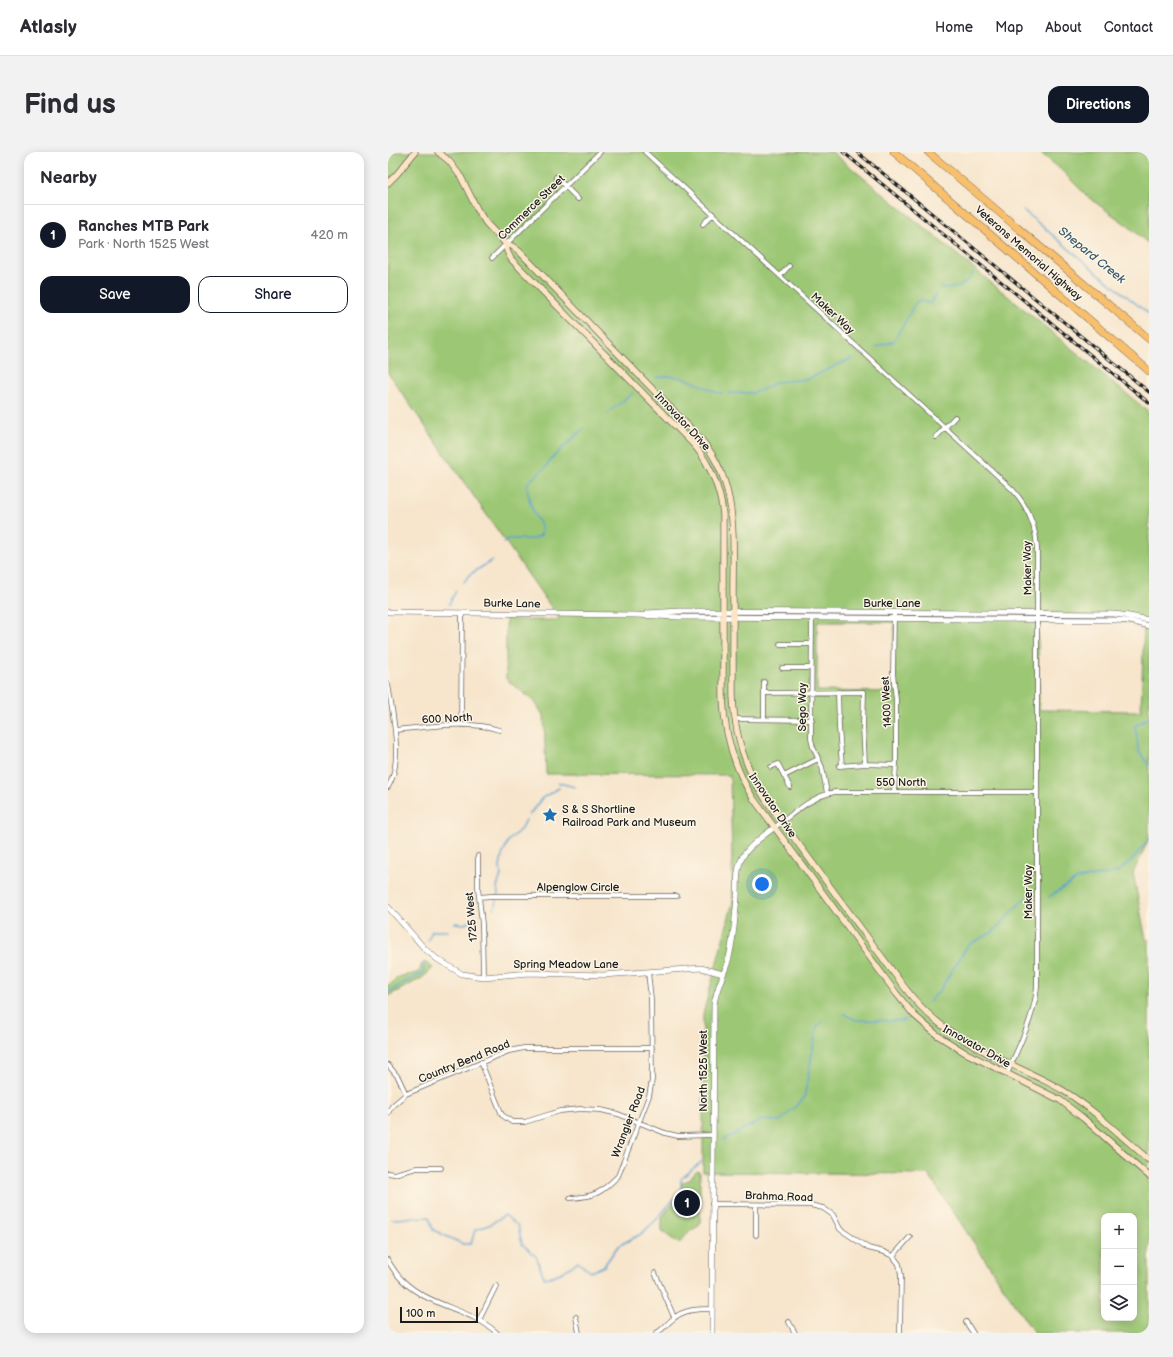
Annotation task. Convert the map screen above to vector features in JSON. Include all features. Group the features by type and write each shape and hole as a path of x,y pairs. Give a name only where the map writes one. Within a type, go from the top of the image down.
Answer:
{"highway":[{"name":"Veterans Memorial Highway","path":"894,152 1149,371"},
{"name":"Veterans Memorial Highway","path":"928,152 1149,339"}],"main road":[{"path":"388,183 398,174 415,152"},
{"name":"Innovator Drive","path":"438,152 457,171 481,216 506,244 520,251 701,439 715,457 726,484 733,516 733,696 735,719 741,747 761,793 918,1004 940,1024 973,1046 1055,1086 1075,1098 1149,1160"},
{"name":"Innovator Drive","path":"506,244 507,251 511,259 694,446 707,464 719,491 722,510 723,706 727,736 733,758 745,783 775,827 896,993 914,1015 928,1028 950,1044 1007,1074 1050,1094 1070,1106 1149,1176"}],"street":[{"name":"Commerce Street","path":"492,258 600,152"},
{"name":"Maker Way","path":"645,152 1013,490 1023,503 1030,516 1037,541 1036,992 1030,1020 1007,1074"},
{"path":"556,177 578,199"},
{"path":"703,224 713,214"},
{"path":"780,276 790,266"},
{"path":"936,437 955,417"},
{"name":"Burke Lane","path":"388,612 635,615 674,611 812,618 1115,620 1149,626"},
{"path":"461,725 462,613"},
{"name":"Burke Lane","path":"733,615 894,613 1114,614 1149,620"},
{"name":"1400 West","path":"894,613 893,674 896,694 896,765 894,791"},
{"name":"Sego Way","path":"812,618 811,739 822,767 828,793"},
{"path":"780,644 812,644"},
{"path":"782,668 811,668"},
{"path":"764,682 764,719"},
{"path":"388,684 395,730 395,768 392,782 388,787"},
{"path":"838,692 840,766 866,764 896,765"},
{"path":"764,693 864,692 863,726 866,764"},
{"path":"735,719 812,720"},
{"name":"600 North","path":"395,730 461,725 486,726 499,730"},
{"path":"784,776 818,759"},
{"path":"771,767 778,764 790,787"},
{"name":"550 North","path":"775,827 814,799 828,793 894,791 1037,792"},
{"name":"North 1525 West","path":"712,1333 713,1011 716,992 731,951 737,897 737,873 740,864 752,845 775,827"},
{"name":"1725 West","path":"478,856 483,977"},
{"name":"Alpenglow Circle","path":"479,897 677,896"},
{"name":"Spring Meadow Lane","path":"388,906 425,949 437,959 462,974 483,977 530,973 603,975 701,968 723,974"},
{"name":"Wrangler Road","path":"570,1198 587,1197 599,1193 609,1186 618,1176 651,1089 651,999 648,972"},
{"name":"Country Bend Road","path":"388,1113 392,1106 406,1094 509,1051 524,1048 652,1048"},
{"path":"481,1062 502,1115 512,1122 525,1122 560,1111 580,1109 601,1110 618,1114 665,1133 678,1136 712,1135"},
{"path":"388,1065 398,1077 406,1094"},
{"path":"388,1173 394,1174 417,1168 441,1168"},
{"name":"Brahma Road","path":"712,1204 810,1205 823,1208 833,1215 840,1228 868,1248 893,1256"},
{"path":"756,1205 756,1235"},
{"path":"900,1333 901,1275 899,1264 893,1256 910,1237"},
{"path":"389,1263 400,1278 420,1295 479,1320 497,1333"},
{"path":"655,1273 674,1317"},
{"path":"479,1320 496,1286"},
{"path":"656,1333 674,1317 693,1309 712,1309"},
{"path":"576,1317 578,1333"},
{"path":"789,1322 795,1333"},
{"path":"966,1322 973,1333"}],"green space":[{"path":"388,152 832,152 1149,412 1149,615 1144,622 1149,625 1149,835 1147,843 1133,873 1146,940 1149,940 1149,1333 1034,1333 928,1174 703,1172 703,1014 733,902 730,775 546,774 544,716 534,701 506,679 506,619 560,620 388,373","holes":["817,622 894,622 895,692 817,691","1144,622 1141,711 1039,710 1038,623"]},
{"path":"1039,152 1149,152 1149,244 1128,226 1088,197 1058,167"},
{"path":"425,962 433,968 422,978 388,996 388,984 390,985 400,976 416,973"},
{"path":"697,1171 700,1173 700,1223 697,1227 688,1232 679,1243 662,1231 662,1217 680,1195 682,1183 689,1180"}],"waterway":[{"name":"Shepard Creek","path":"1023,210 1095,271 1149,314"},
{"name":"Shepard Creek","path":"941,288 960,286 964,284 973,273"},
{"name":"Shepard Creek","path":"876,347 894,341 916,302 922,301 930,304 936,294"},
{"name":"Shepard Creek","path":"729,393 752,393 762,390 776,382 808,379 852,358"},
{"name":"Shepard Creek","path":"656,378 672,376 680,377 695,382 717,393 722,393"},
{"name":"Shepard Creek","path":"607,413 633,393"},
{"name":"Shepard Creek","path":"504,543 507,539 534,539 541,535 541,525 532,508 528,482 545,468 553,457 583,429"},
{"name":"Shepard Creek","path":"464,582 469,575 493,560"},
{"name":"Shepard Creek","path":"449,604 456,591"},
{"name":"Shepard Creek","path":"1149,717 1135,726 1139,752 1149,765"},
{"path":"559,783 575,787"},
{"path":"529,815 542,798 559,788"},
{"path":"494,909 498,894 497,887 501,875 500,867 502,856 508,841 522,828 526,820"},
{"name":"Shepard Creek","path":"1049,897 1078,879 1118,872 1134,858 1149,839"},
{"name":"Shepard Creek","path":"929,1002 940,990 968,945 993,932 1025,898"},
{"path":"455,923 464,924 475,920"},
{"path":"428,940 432,931 448,931"},
{"path":"388,991 392,991 398,986 423,973 424,963"},
{"name":"Shepard Creek","path":"844,1014 856,1020 901,1021 906,1019"},
{"name":"Shepard Creek","path":"723,1140 762,1120 780,1121 804,1098 817,1026 823,1021"},
{"name":"Shepard Creek","path":"392,1219 429,1217 433,1230 463,1244 471,1244 475,1230 489,1225 505,1215 518,1226 522,1244 536,1256 544,1278 554,1276 570,1268 577,1262 591,1272 604,1266 618,1246 641,1234 657,1219 681,1191 681,1179 701,1162"}],"railway":[{"path":"843,152 1149,403"},
{"path":"857,152 1149,392"}],"place":[{"name":"S & S Shortline Railroad Park and Museum","path":"550,815"},
{"name":"Ranches MTB Park","path":"687,1203"}]}
